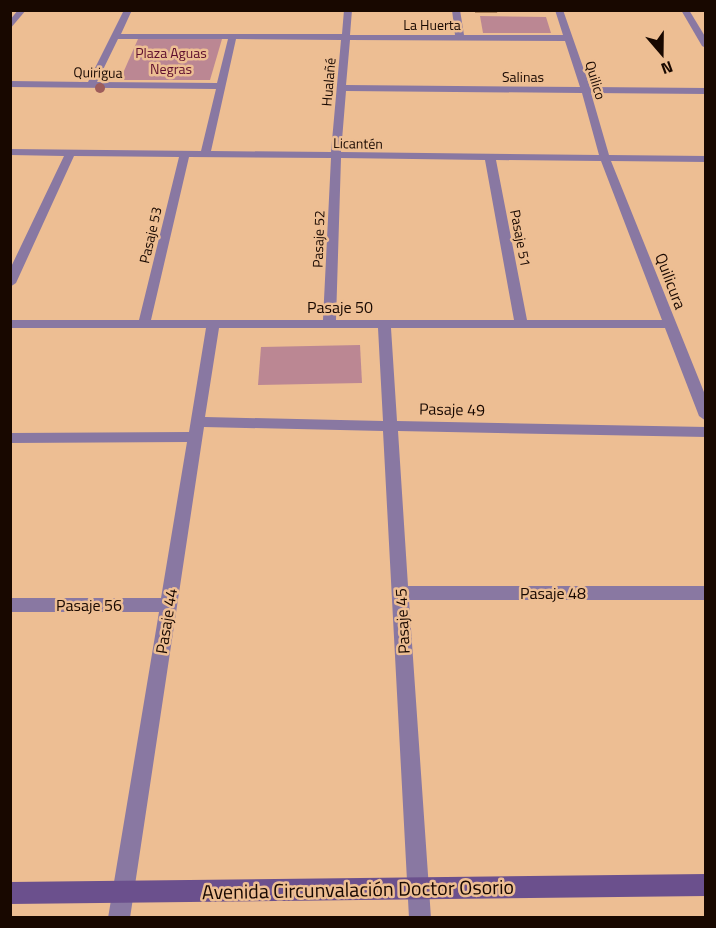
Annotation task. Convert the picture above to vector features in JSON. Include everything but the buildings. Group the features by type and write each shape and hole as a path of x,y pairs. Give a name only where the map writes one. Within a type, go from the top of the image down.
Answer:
{"street":[{"path":"10,27 22,10"},
{"path":"92,85 128,10"},
{"name":"Hualañé","path":"336,156 348,10"},
{"path":"456,10 460,38"},
{"name":"Quilico","path":"559,10 586,90 605,158"},
{"path":"685,10 705,46"},
{"name":"La Huerta","path":"116,36 569,38"},
{"path":"205,154 233,36"},
{"name":"Quirigua","path":"10,84 221,86"},
{"name":"Salinas","path":"341,88 705,91"},
{"name":"Licantén","path":"10,152 705,159"},
{"path":"10,283 70,153"},
{"name":"Pasaje 53","path":"144,324 184,154"},
{"name":"Pasaje 52","path":"330,324 336,156"},
{"name":"Pasaje 51","path":"490,157 521,324"},
{"name":"Quilicura","path":"605,158 705,417"},
{"name":"Pasaje 50","path":"10,324 670,324"},
{"name":"Pasaje 44","path":"119,918 213,324"},
{"name":"Pasaje 45","path":"384,324 420,918"},
{"name":"Pasaje 49","path":"10,438 196,430 390,426 705,432"},
{"name":"Pasaje 48","path":"400,593 705,593"},
{"name":"Pasaje 56","path":"10,605 168,605"},
{"name":"Avenida Circunvalación Doctor Osorio","path":"10,893 705,885"}],"green space":[{"path":"480,16 546,17 551,33 483,33"},
{"name":"Plaza Aguas Negras","path":"138,39 222,39 210,80 120,80"},
{"path":"360,345 362,383 258,385 261,347"}]}
